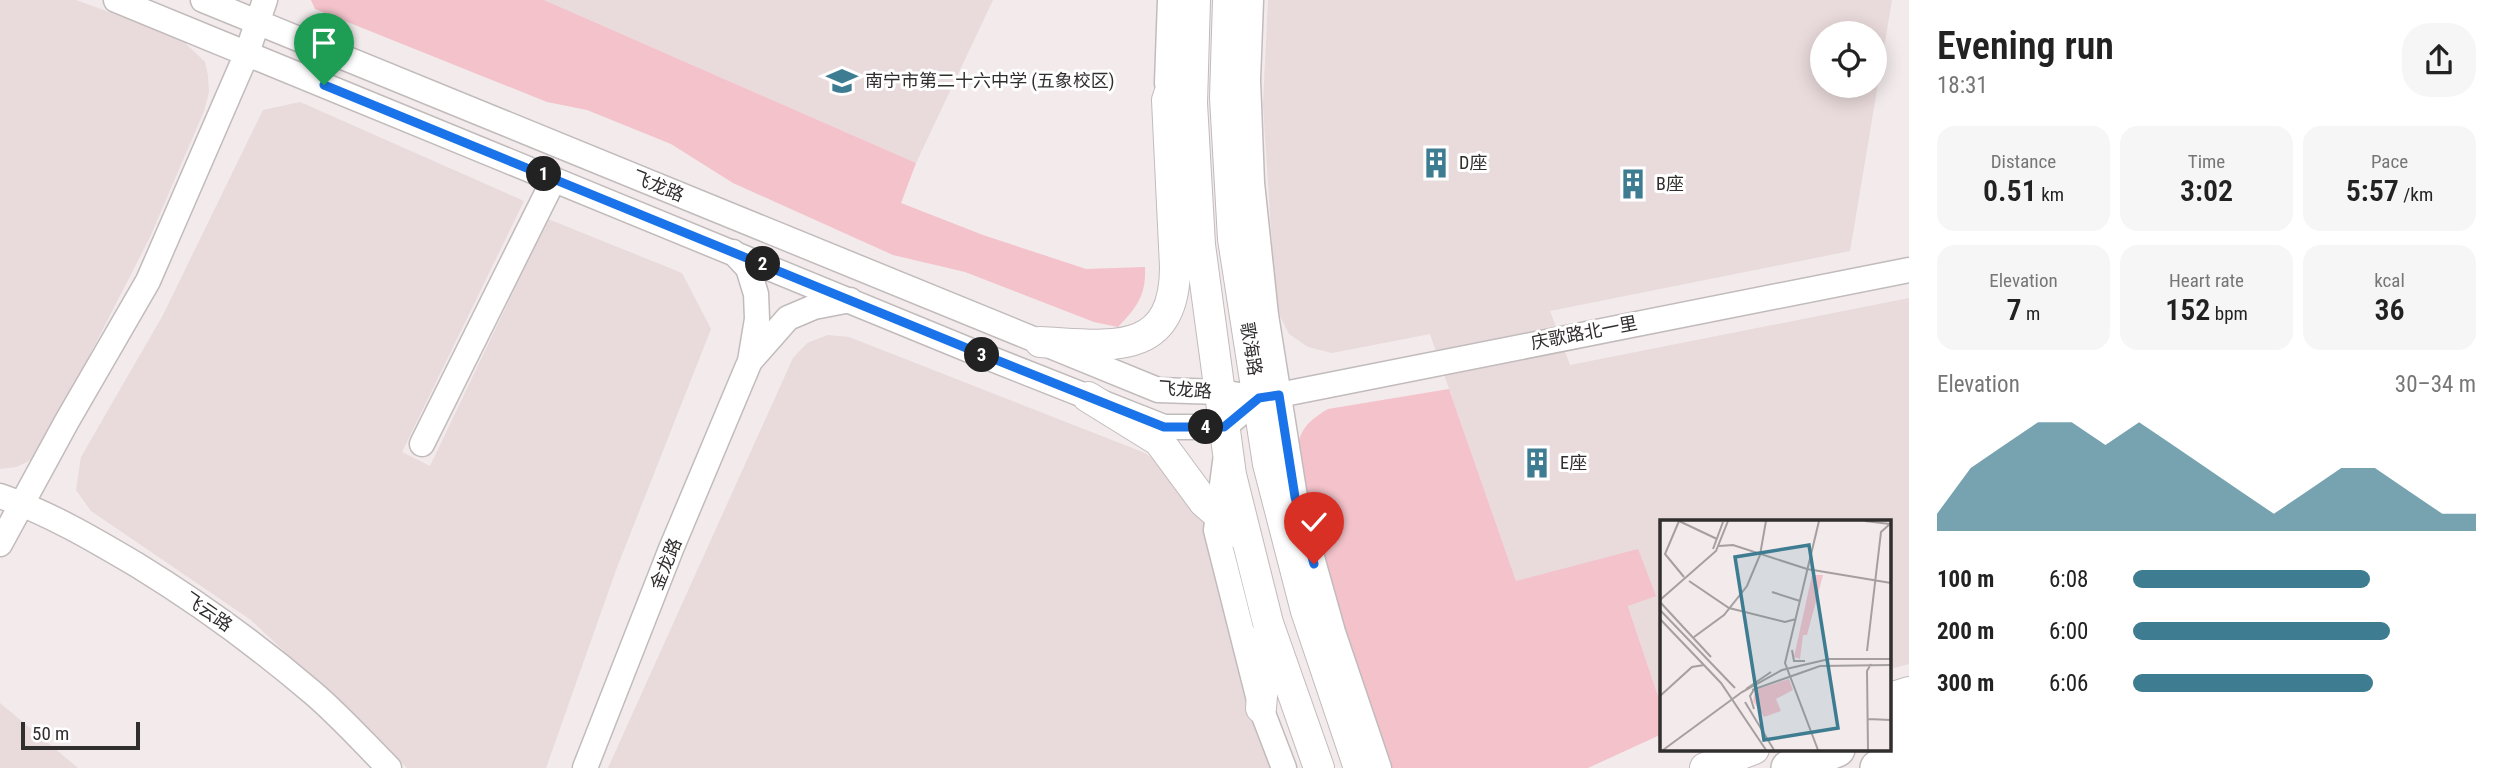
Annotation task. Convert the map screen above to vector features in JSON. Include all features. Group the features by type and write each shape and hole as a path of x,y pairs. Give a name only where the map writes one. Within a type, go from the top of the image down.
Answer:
{"highway":[{"path":"1892,727 1909,722"},
{"path":"1789,768 1834,750"},
{"path":"1878,768 1909,756"}],"main road":[{"name":"歌海路","path":"1228,0 1225,98 1233,239 1269,396 1268,464 1306,611 1359,768"},
{"path":"1040,342 1114,346 1138,340 1153,329 1169,305 1175,286 1175,267 1167,100 1195,11"},
{"name":"歌海路","path":"1195,11 1192,103 1199,245 1231,475 1268,623 1319,768"},
{"path":"1088,397 1159,441 1204,502 1246,537"},
{"path":"1261,708 1268,623"},
{"path":"1892,697 1909,692"},
{"path":"1705,768 1751,750"}],"street":[{"name":"飞龙路","path":"116,0 1164,427 1226,437"},
{"name":"飞龙路","path":"202,0 262,11 1158,390 1269,396"},
{"path":"1167,100 1170,0"},
{"path":"1251,0 1248,80 1252,183 1266,315 1269,396 1333,632 1379,768"},
{"path":"0,544 11,499 66,421 148,281 247,53 262,11"},
{"path":"422,444 554,178"},
{"name":"金龙路","path":"585,768 671,549 750,360 757,319 756,294 748,268 733,251"},
{"name":"庆歌路北一里","path":"1269,396 1909,270"},
{"name":"金龙路","path":"750,360 788,318 814,307 850,300"},
{"path":"1269,396 1226,437 1216,530 1261,708 1284,768"},
{"name":"飞云路","path":"11,499 88,535 188,597 246,639 315,695 389,768"}],"shaded area":[{"path":"0,0 76,0 180,38 205,62 209,92 204,111 150,237 43,446 31,460 16,467 0,469"},
{"path":"311,0 544,0 916,163 901,203 983,235 1086,269 1145,267 1142,293 1135,307 1118,327 1094,322 965,272 893,255 733,183 671,144 587,110 547,102 315,9"},
{"name":"南宁市第二十六中学 (五象校区)","path":"544,0 993,0 916,163"},
{"path":"1268,0 1892,0 1887,30 1887,21 1810,21 1810,98 1876,98 1850,251 1550,311 1570,365 1909,298 1909,664 1892,668 1892,520 1660,520 1660,702 1628,605 1516,581 1430,334 1332,353 1308,347 1289,334 1276,308 1263,105"},
{"path":"300,102 524,201 402,452 430,466 548,219 682,273 711,329 616,570 546,768 407,768 251,620 91,511 76,490 81,457 163,315 263,110"},
{"path":"828,335 849,337 1145,453 1175,474 1194,496 1205,524 1277,768 608,768 793,358 807,343"},
{"path":"1449,389 1516,581 1638,549 1656,596 1628,606 1660,702 1660,735 1588,768 1389,768 1342,640 1296,462 1303,430 1328,409"},
{"path":"0,703 78,768 0,768"}],"place":[{"name":"南宁市第二十六中学 (五象校区)","path":"842,81"},
{"name":"D座","path":"1436,163"},
{"name":"B座","path":"1633,184"},
{"name":"E座","path":"1537,463"}],"route":[{"path":"324,85 1164,427 1224,427 1259,398 1279,395 1295,497 1314,564"}]}
